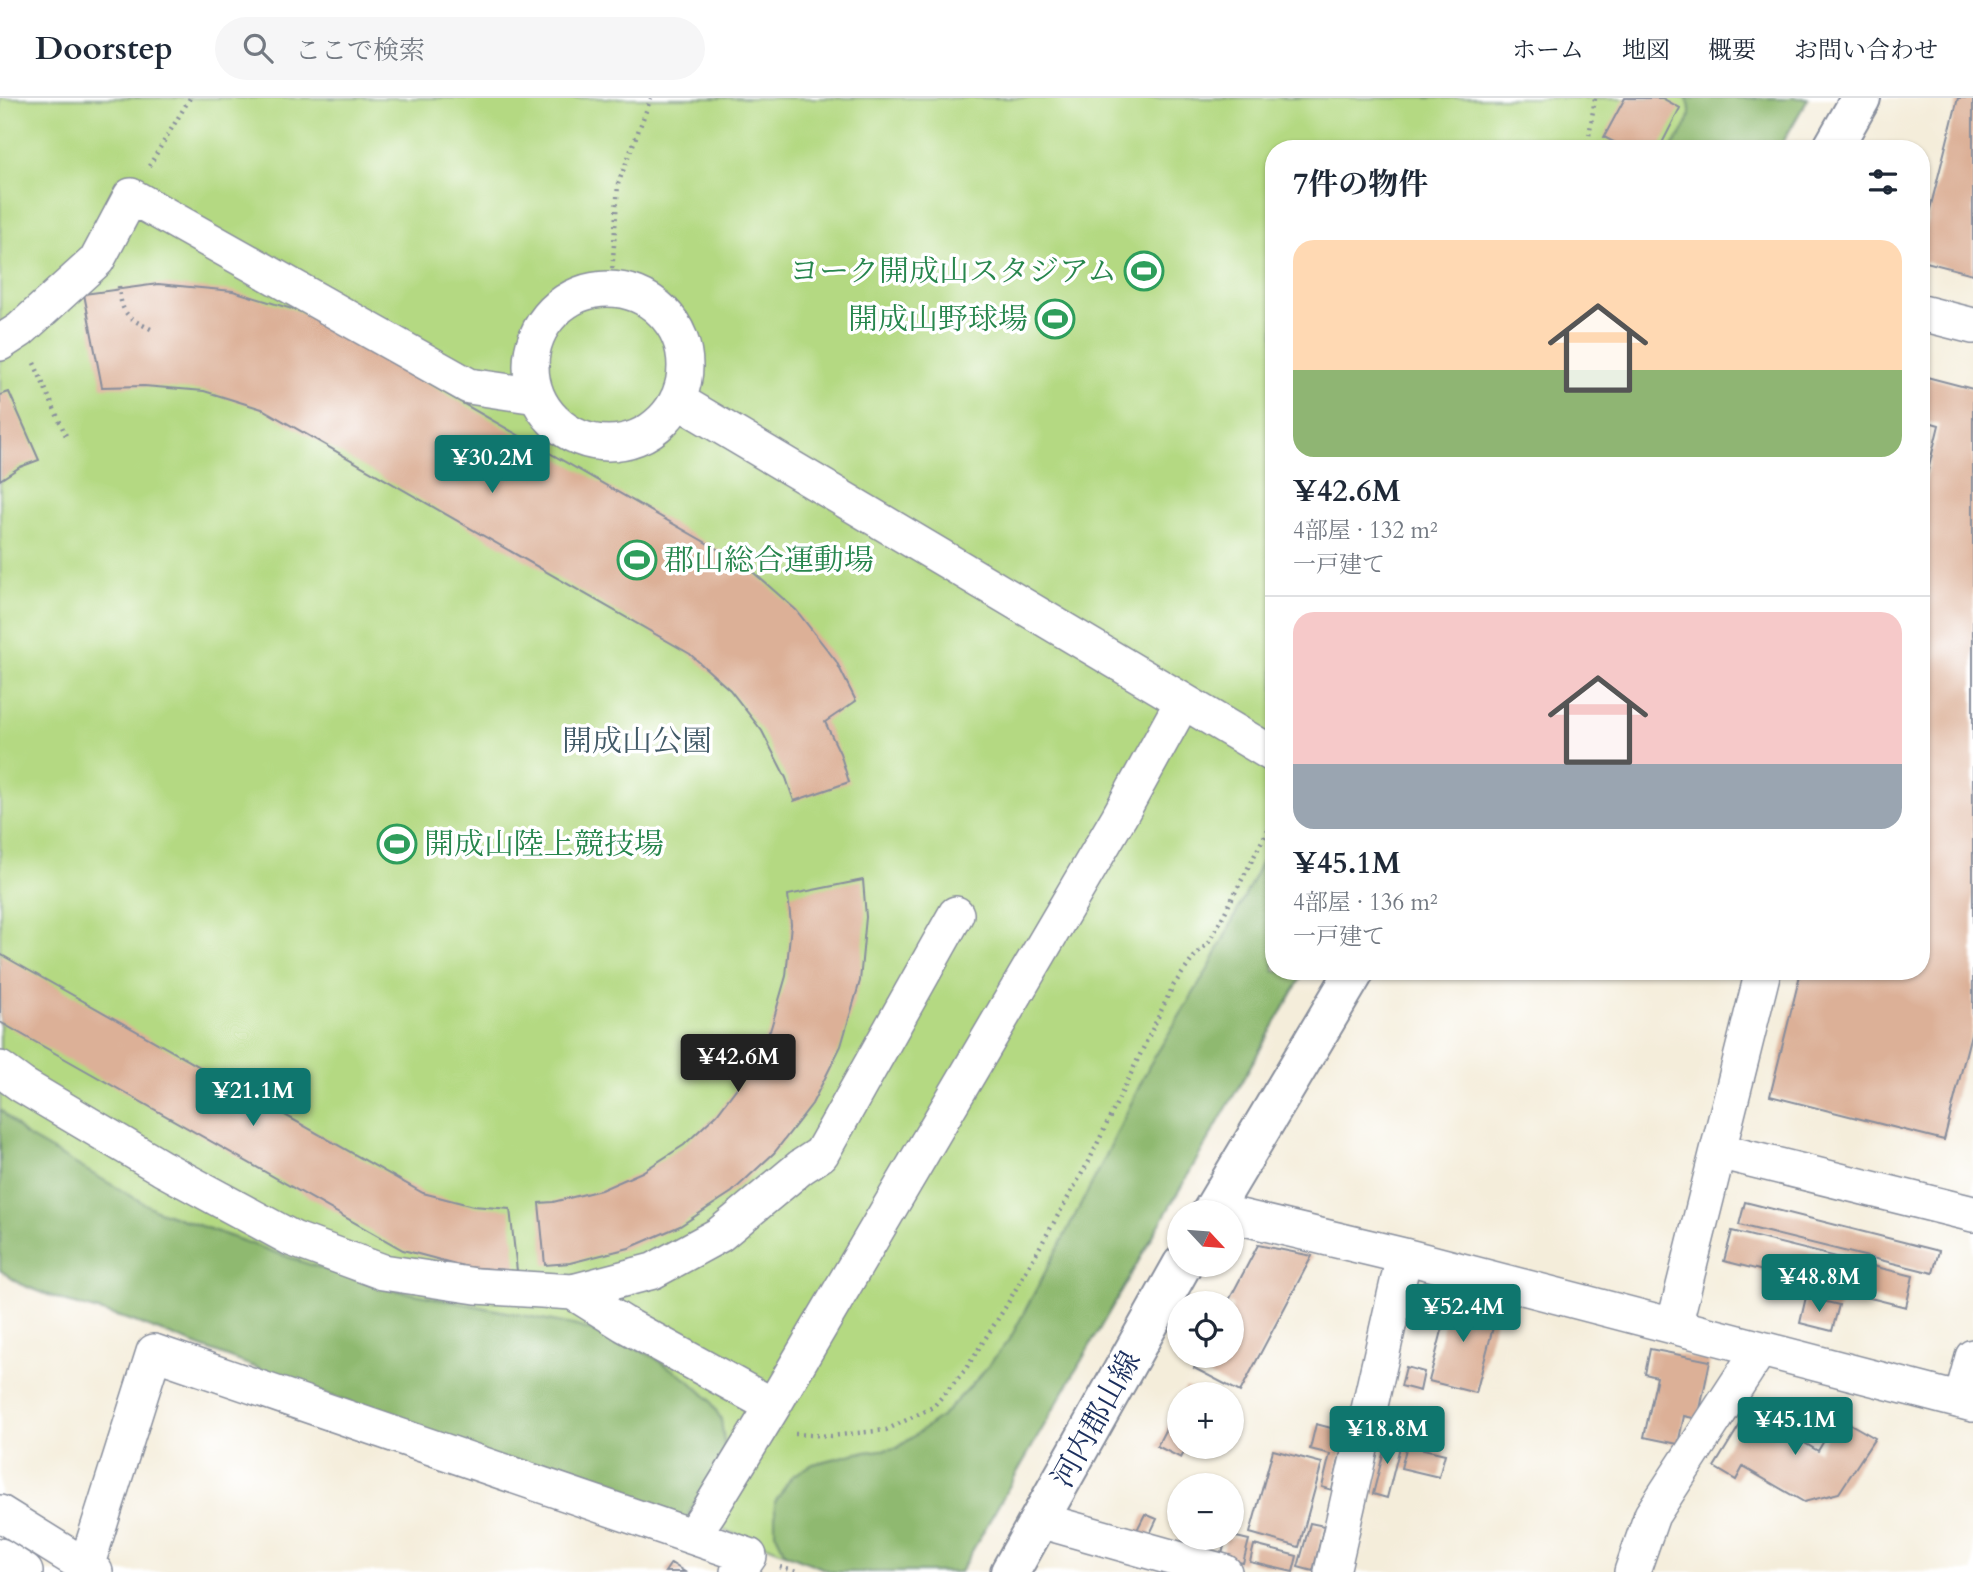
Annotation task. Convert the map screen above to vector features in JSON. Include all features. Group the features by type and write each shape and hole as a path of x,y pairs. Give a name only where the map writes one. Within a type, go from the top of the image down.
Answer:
{"main road":[{"path":"1837,140 1861,98"},
{"path":"1226,1200 1350,980"},
{"name":"河内郡山線","path":"1010,1572 1175,1278"}],"street":[{"path":"10,337 97,260 131,196 469,386 537,396"},
{"path":"611,289 633,293 652,302 668,317 679,336 685,358 684,379 677,400 664,418 648,432 627,441 606,443 584,439 564,429 548,415 537,396 532,375 532,353 539,332 552,314 569,300 589,291 611,289"},
{"path":"1930,315 1973,326"},
{"path":"677,400 1265,750"},
{"path":"692,1536 767,1417 1105,841 1183,701"},
{"path":"0,1069 22,1085 162,1168 293,1239 383,1272 476,1286 573,1292 653,1271 719,1235 801,1167 821,1154 956,914"},
{"path":"1674,1326 1761,980"},
{"path":"1718,1151 1973,1214"},
{"path":"1244,1219 1404,1256 1967,1403 1973,1357"},
{"path":"1973,1220 1969,1238 1973,1240"},
{"path":"1332,1572 1404,1256"},
{"path":"573,1292 767,1417"},
{"path":"1632,1572 1652,1515 1760,1349"},
{"path":"0,1513 91,1569 154,1352 749,1556 738,1572"},
{"path":"1039,1520 1224,1572"},
{"path":"0,1556 25,1572"}],"path":[{"path":"131,196 190,98"},
{"path":"611,289 618,184 651,98"},
{"path":"1588,140 1595,98"},
{"path":"119,277 120,305 129,318 153,330"},
{"path":"10,337 66,438"},
{"path":"767,1417 783,1433 831,1436 886,1430 933,1407 965,1370 1005,1308 1089,1161 1173,986 1194,957 1210,941 1265,835"}],"green space":[{"name":"開成山公園","path":"0,98 1808,98 1784,140 1265,140 1265,980 1300,980 1174,1200 1167,1200 1167,1211 960,1572 832,1572 750,1539 482,1453 130,1320 67,1302 20,1284 0,1270"},
{"path":"1686,98 1808,98 1784,140 1677,140 1689,118"},
{"path":"1265,856 1265,980 1300,980 1174,1200 1167,1200 1167,1211 960,1572 832,1572 785,1553 775,1532 775,1502 792,1476 813,1464 857,1453 897,1448 942,1416 979,1377 1011,1337 1100,1168 1149,1066 1210,966"},
{"path":"0,1109 25,1135 156,1210 305,1263 389,1289 573,1325 613,1337 652,1356 691,1382 710,1400 721,1419 725,1450 686,1518 482,1453 130,1320 67,1302 20,1284 0,1270"}],"building":[{"path":"1625,98 1662,98 1680,108 1664,140 1610,140 1604,137"},
{"path":"1958,98 1973,98 1973,274 1930,263 1930,209"},
{"path":"158,284 233,291 305,313 745,565 796,610 836,661 856,701 825,722 840,753 849,782 794,801 786,778 762,731 730,690 690,654 262,409 204,391 144,386 102,387 84,294"},
{"path":"1930,378 1973,389 1973,1026 1944,1140 1770,1096 1799,980 1930,980 1930,462 1939,425 1930,422"},
{"path":"9,392 39,460 20,467 0,480 0,395"},
{"path":"863,880 866,917 860,981 841,1046 812,1104 774,1153 732,1192 680,1226 629,1248 570,1263 545,1265 539,1203 601,1190 642,1172 684,1145 717,1114 747,1074 771,1028 786,976 791,924 788,895"},
{"path":"0,954 423,1193 473,1206 510,1209 517,1271 467,1267 403,1250 0,1022"},
{"path":"1745,1202 1939,1251 1933,1273 1739,1225"},
{"path":"1732,1231 1913,1276 1906,1307 1724,1261"},
{"path":"1258,1245 1312,1256 1244,1384 1244,1382 1221,1382 1194,1368 1244,1368 1244,1291 1234,1291 1241,1278 1244,1278 1244,1272"},
{"path":"1451,1296 1498,1308 1476,1393 1429,1381"},
{"path":"1806,1297 1839,1305 1832,1331 1800,1323"},
{"path":"1650,1349 1710,1361 1698,1419 1684,1416 1678,1444 1644,1437 1657,1377 1645,1374"},
{"path":"1406,1367 1424,1372 1420,1391 1401,1386"},
{"path":"1749,1410 1818,1451 1838,1417 1875,1438 1839,1493 1804,1502 1743,1467 1736,1480 1714,1467"},
{"path":"1316,1424 1346,1432 1332,1490 1322,1487 1330,1454 1310,1449"},
{"path":"1167,1426 1167,1451 1157,1446"},
{"path":"1388,1435 1402,1439 1387,1498 1373,1494"},
{"path":"1407,1445 1445,1454 1439,1477 1401,1468"},
{"path":"1273,1450 1322,1463 1299,1547 1250,1533"},
{"path":"1145,1514 1157,1519 1147,1540 1135,1534"},
{"path":"1310,1523 1324,1526 1313,1571 1298,1567"},
{"path":"1244,1539 1249,1540 1243,1563 1221,1558 1223,1550 1244,1550"},
{"path":"1254,1545 1297,1556 1293,1572 1250,1562"},
{"path":"671,1563 685,1572 665,1572"}],"place":[{"name":"ヨーク開成山スタジアム","path":"1144,271"},
{"name":"開成山野球場","path":"1055,319"},
{"name":"郡山総合運動場","path":"637,560"},
{"name":"開成山陸上競技場","path":"397,844"}]}
